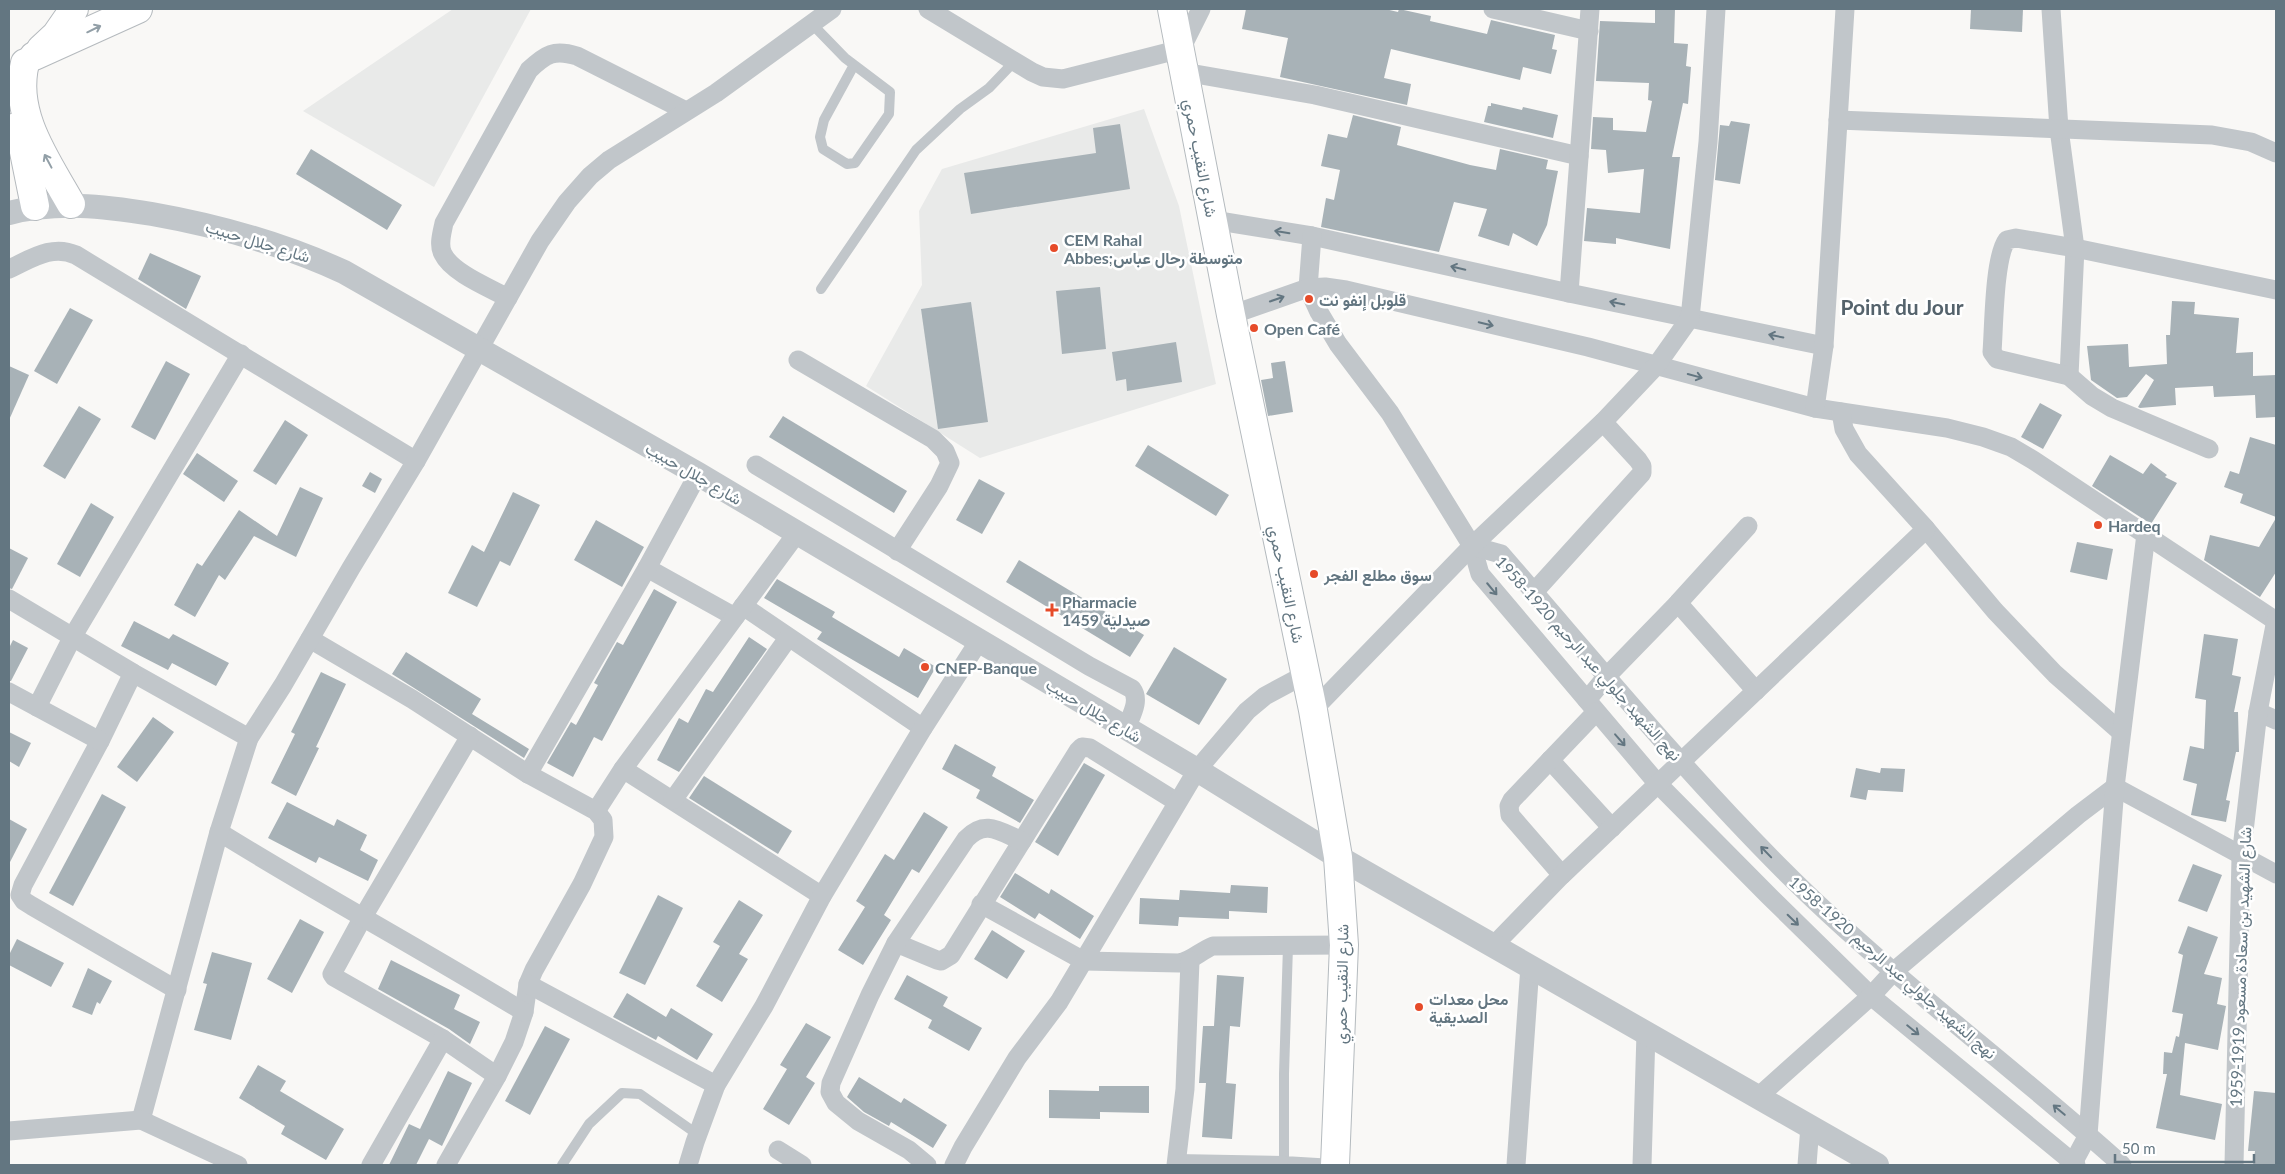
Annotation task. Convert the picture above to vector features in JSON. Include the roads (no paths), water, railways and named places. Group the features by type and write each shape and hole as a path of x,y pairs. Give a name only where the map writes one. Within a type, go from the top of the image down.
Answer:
{"main road":[{"path":"71,204 33,134 27,118 21,80 23,65 56,35 74,9"},
{"path":"23,65 138,9"},
{"name":"شارع النقيب حمري","path":"1172,9 1231,315 1306,674 1338,857 1344,945 1335,1165"},
{"path":"9,119 21,137 36,206"}],"street":[{"path":"141,1120 219,832 249,738 416,461 540,241 567,202 590,176 610,160 686,112 832,9"},
{"path":"928,9 1043,77 1063,79 1182,60 1315,95 1579,156"},
{"path":"1182,60 1201,9"},
{"path":"1493,9 1589,31"},
{"path":"1569,293 1590,9"},
{"path":"1313,710 1472,546 1602,422 1656,366 1690,318 1708,142 1716,9"},
{"path":"1814,408 1824,346 1845,9"},
{"path":"2051,9 2058,129 2075,248 2069,376"},
{"path":"508,298 456,269 448,262 442,253 440,238 444,223 529,70 542,58 554,53 565,52 577,56 686,112"},
{"path":"1838,120 2212,135 2251,142 2276,153"},
{"name":"شارع جلال حبيب","path":"9,213 36,206 71,204 114,208 203,224 299,251 344,272 698,474 1197,770 1338,857 1877,1165"},
{"path":"1213,220 1312,236 1569,293 1824,346"},
{"path":"1312,236 1308,288 1338,344 1390,412 1472,546"},
{"path":"2209,449 2112,408 2092,396 2069,376 1997,359 1992,352 2000,252 2007,240 2016,238 2075,248 2276,290"},
{"path":"9,269 55,249 65,250 241,354 416,461"},
{"path":"1231,315 1308,288 1325,287 1346,290 1588,347 1814,408 1947,428 1983,437 2011,447 2276,620"},
{"path":"37,708 73,636 241,354"},
{"path":"798,360 933,439 945,451 950,463 943,478 897,550"},
{"path":"1841,412 1844,429 1858,454 1926,529 1995,611 2049,667 2121,732"},
{"path":"1534,592 1642,473 1642,466 1638,460 1602,422"},
{"path":"756,465 1089,666 1132,689 1135,693 1136,704 1126,729"},
{"path":"528,774 647,568 698,474"},
{"path":"1562,875 1510,815 1509,811 1512,800 1550,760 1592,706 1606,677 1678,603 1748,526"},
{"path":"1494,945 1562,875 1926,529"},
{"path":"596,811 623,770 797,533"},
{"path":"2075,1164 2088,1135 2115,787 2146,534"},
{"name":"نهج الشهيد جلولي عبد الرحيم 1920-1958","path":"1472,546 1501,554 1680,762 1785,872 1894,972 2122,1165"},
{"name":"نهج الشهيد جلولي عبد الرحيم 1920-1958","path":"1472,546 1480,574 1658,784 1871,996 2075,1164"},
{"path":"647,568 788,638 923,728"},
{"path":"9,599 133,673 249,738"},
{"path":"1678,603 1756,691"},
{"name":"شارع الشهيد بن سعادة مسعود 1919-1959","path":"2234,1165 2241,857 2258,712 2276,620"},
{"path":"674,800 788,638"},
{"path":"310,639 412,699 528,774 596,811 603,820 604,837 582,884 544,951 528,984 524,1012 514,1042 497,1076 446,1165"},
{"path":"688,1165 716,1085 764,1006 822,896 923,728 980,642"},
{"path":"133,673 100,741 23,884 20,895 24,901 32,906 177,990"},
{"path":"954,1165 1017,1058 1059,1002 1197,770 1247,711 1265,696 1306,674"},
{"path":"9,692 100,741"},
{"path":"2258,712 2276,720"},
{"path":"470,736 332,970 334,977 444,1039 497,1076"},
{"path":"896,943 941,961 951,954 1078,751 1082,748 1090,748 1178,802"},
{"path":"1550,760 1612,828"},
{"path":"623,770 674,800 822,896"},
{"path":"2115,787 2241,857 2276,874"},
{"path":"1759,1096 1871,996 1894,972 2078,815 2115,787"},
{"path":"928,1165 904,1158 836,1103 830,1092 831,1083 870,995 896,943 972,833 985,827 1022,841"},
{"path":"219,832 300,882 422,950 524,1012"},
{"path":"1769,896 1785,872"},
{"path":"982,904 1084,960 1169,963 1190,961 1204,950 1213,946 1344,945"},
{"path":"1176,1162 1185,1089 1190,961"},
{"path":"1516,1165 1530,966"},
{"path":"528,984 716,1085"},
{"path":"1642,1165 1646,1033"},
{"path":"372,1165 444,1039"},
{"path":"9,1131 141,1120 238,1165"},
{"path":"1807,1165 1810,1126"},
{"path":"778,1150 802,1165"}],"lane":[{"path":"812,24 854,65 890,92 889,114 855,163 847,164 822,149 820,137 824,120 854,65"},
{"path":"821,288 916,150 960,110 990,88 1015,61"},
{"path":"1284,1161 1284,1074 1288,946"},
{"path":"562,1165 589,1124 622,1093 640,1094 698,1134"},
{"path":"1176,1162 1284,1161 1335,1165"}],"place":[{"name":"CEM Rahal Abbes;متوسطة رحال عباس","path":"1054,248"},
{"name":"قلوبل إنفو نت","path":"1309,299"},
{"name":"Open Café","path":"1254,328"},
{"name":"Hardeq","path":"2098,525"},
{"name":"سوق مطلع الفجر","path":"1314,574"},
{"name":"Pharmacie 1459 صيدلية","path":"1052,610"},
{"name":"CNEP-Banque","path":"925,667"},
{"name":"محل معدات الصديقية","path":"1419,1007"}],"district":[{"name":"Point du Jour","path":"1902,306"}]}
